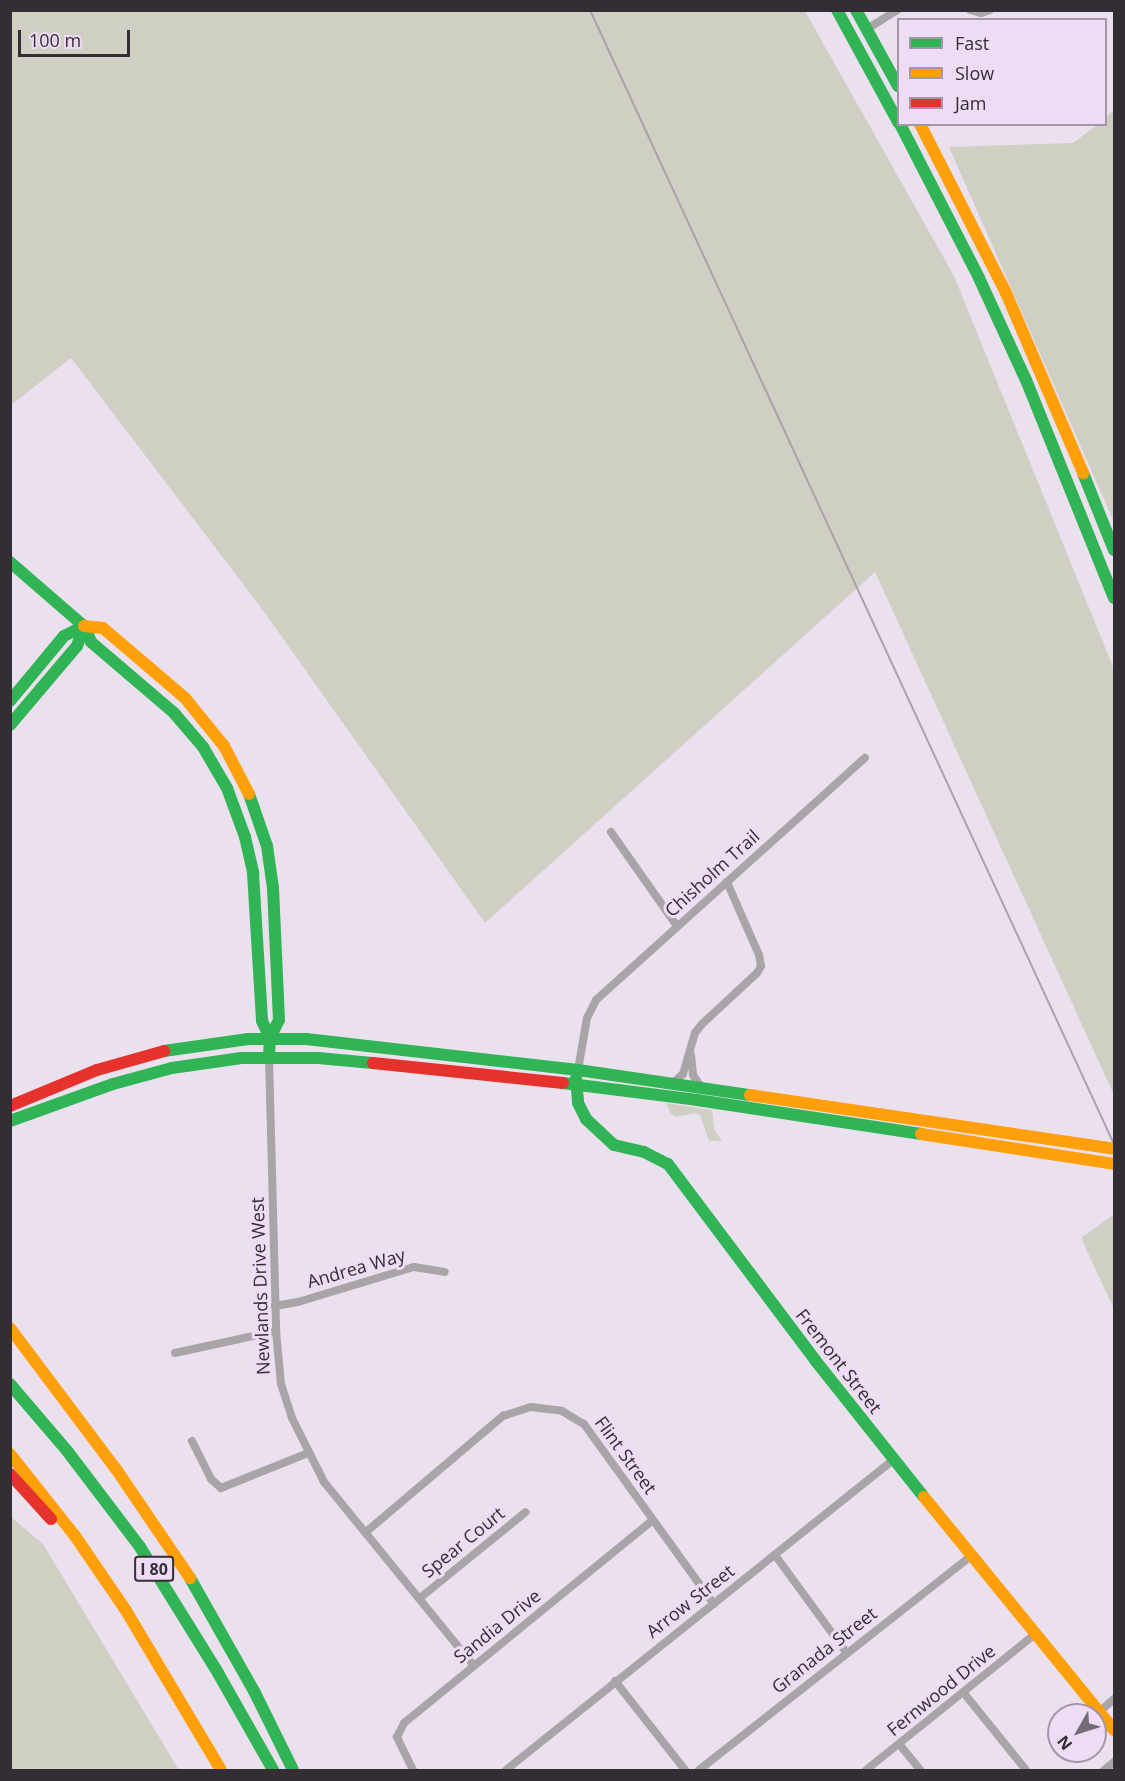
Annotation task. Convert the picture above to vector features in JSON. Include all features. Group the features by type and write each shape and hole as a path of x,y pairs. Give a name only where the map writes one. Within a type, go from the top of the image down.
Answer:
{"main road":[{"path":"837,10 897,119"},
{"path":"856,10 897,84"},
{"path":"901,126 979,278 1016,357 1062,464 1114,598"},
{"path":"921,126 985,250 1050,392 1114,550"},
{"path":"1016,357 1037,382 1050,392"},
{"path":"1050,392 1047,403 1061,441 1062,464"},
{"path":"10,562 84,626 91,642 164,704 194,736 227,788 245,837 254,883 262,1021 270,1038"},
{"path":"10,725 77,646 84,626"},
{"path":"10,701 64,636 84,626 103,628 195,709 224,746 254,804 271,866 279,1020 270,1038 269,1057"},
{"path":"194,736 211,736 224,746"},
{"path":"13,1106 97,1070 158,1052 207,1044 270,1038 332,1040 673,1083 1114,1149"},
{"path":"10,1121 101,1088 152,1073 217,1060 269,1057 342,1059 576,1084 723,1103 1114,1164"},
{"name":"Fremont Street","path":"578,1070 576,1084 582,1111 614,1145 644,1152 668,1164 769,1300 971,1556 1092,1703"},
{"path":"10,1328 116,1469 186,1572 254,1691 293,1770"},
{"name":"I 80","path":"10,1383 68,1452 140,1547 212,1664 273,1770"},
{"name":"I 80","path":"10,1454 82,1546 154,1654 221,1770"},
{"path":"10,1474 68,1539 154,1654"}],"street":[{"path":"867,29 897,10"},
{"path":"970,10 981,13 990,10"},
{"name":"Chisholm Trail","path":"587,1018 596,1000 865,758"},
{"path":"611,832 678,926"},
{"path":"673,1083 683,1074 695,1033 757,973 761,966 759,956 727,882"},
{"name":"Fremont Street","path":"578,1070 587,1018"},
{"path":"690,1054 693,1076 701,1087"},
{"name":"Newlands Drive West","path":"269,1057 276,1331 281,1384 292,1418 324,1482 474,1666"},
{"name":"Andrea Way","path":"275,1306 298,1302 414,1267 446,1272"},
{"path":"175,1353 276,1331"},
{"name":"Flint Street","path":"366,1532 503,1416 531,1407 562,1411 584,1424 714,1604"},
{"path":"192,1441 211,1479 221,1488 308,1453"},
{"name":"Arrow Street","path":"506,1770 894,1459"},
{"name":"Spear Court","path":"420,1598 526,1512"},
{"name":"Sandia Drive","path":"413,1770 397,1737 400,1727 653,1520"},
{"path":"775,1555 846,1652"},
{"name":"Granada Street","path":"699,1770 846,1652 971,1556"},
{"name":"Fernwood Drive","path":"866,1770 900,1745 1035,1634"},
{"path":"615,1681 685,1770"},
{"path":"963,1692 1026,1770"},
{"path":"900,1745 920,1770"},
{"path":"1104,1770 1114,1762"}],"shaded area":[{"path":"11,10 805,11 954,276 1114,669 1114,1095 875,572 485,923 262,609 71,358 11,405"},
{"path":"1114,110 1114,522 949,147 1073,143 1096,126 1107,126 1107,116"},
{"path":"666,1103 712,1110 714,1129 722,1141 709,1141 700,1115 696,1113 676,1117 671,1114"},
{"path":"1114,1214 1114,1309 1081,1238"},
{"path":"11,1517 43,1544 179,1770 11,1770"}],"railway":[{"path":"590,10 1114,1144"}],"traffic: fast":[{"path":"837,10 897,120"},
{"path":"856,10 897,84"},
{"path":"901,126 979,278 1026,380 1114,598"},
{"path":"1083,473 1114,550"},
{"path":"10,562 84,626 91,642 174,713 203,747 227,788 245,837 253,873 262,1021 270,1038 269,1057"},
{"path":"10,701 64,636 84,626"},
{"path":"10,725 77,646 84,626"},
{"path":"249,794 267,846 273,888 279,1020 270,1038"},
{"path":"164,1051 248,1039 306,1039 578,1070 750,1095"},
{"path":"10,1121 113,1084 172,1068 241,1058 318,1058 373,1063"},
{"path":"576,1078 578,1103 586,1119 614,1145 644,1152 668,1164 815,1360 924,1497"},
{"path":"563,1083 697,1100 921,1134"},
{"path":"10,1384 68,1452 140,1547 218,1673 273,1770"},
{"path":"190,1578 254,1691 293,1770"}],"traffic: slow":[{"path":"921,126 1006,293 1083,473"},
{"path":"84,626 103,628 185,698 224,746 249,794"},
{"path":"750,1095 1114,1149"},
{"path":"921,1134 1114,1164"},
{"path":"10,1328 116,1469 190,1578"},
{"path":"10,1454 75,1536 125,1609 221,1770"},
{"path":"924,1497 1114,1730"}],"traffic: jam":[{"path":"10,1106 97,1070 164,1051"},
{"path":"373,1063 563,1083"},
{"path":"10,1474 51,1519"}]}
